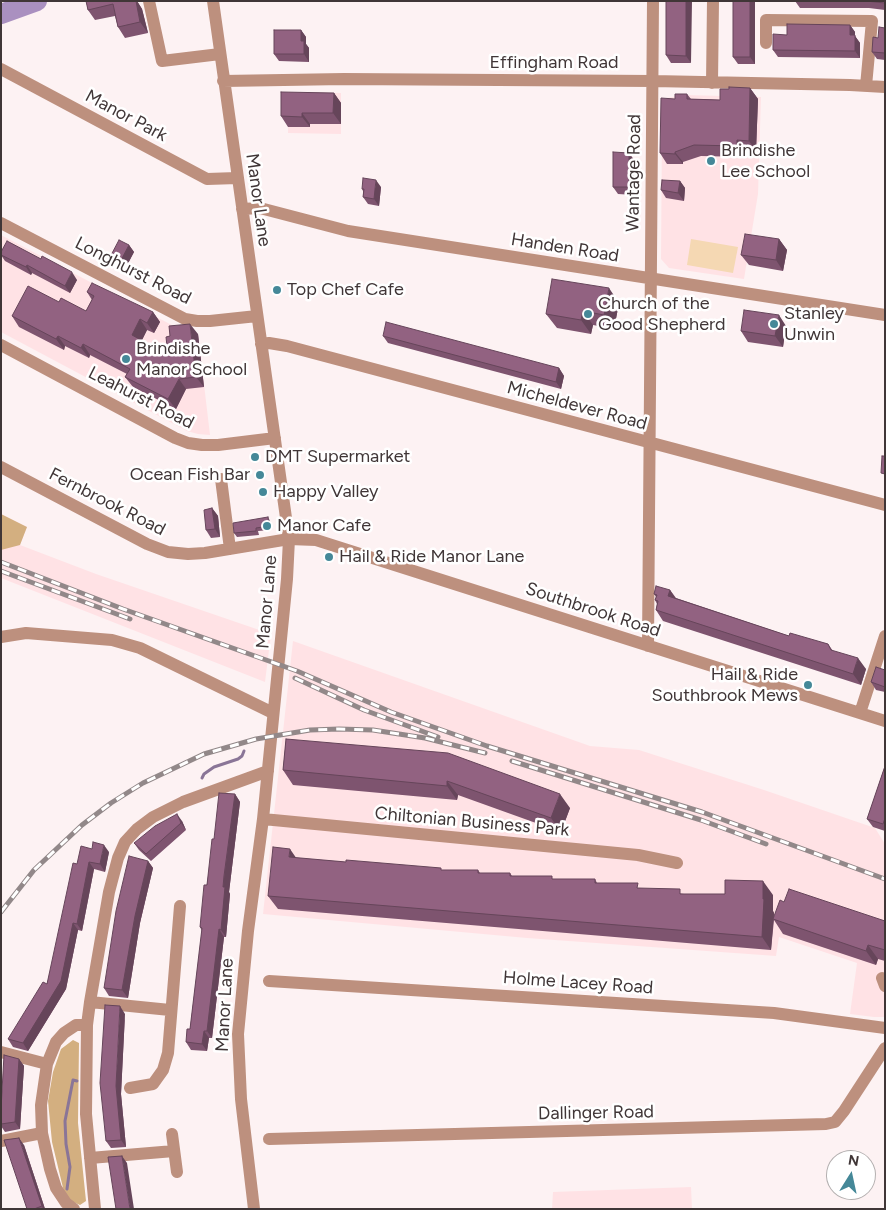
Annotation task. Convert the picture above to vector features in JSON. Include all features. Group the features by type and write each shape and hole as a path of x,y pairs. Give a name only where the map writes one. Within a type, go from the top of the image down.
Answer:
{"street":[{"path":"149,1 162,61 220,54"},
{"name":"Manor Lane","path":"213,1 289,539 287,579 268,771 248,931 238,1034 241,1099 254,1209"},
{"name":"Wantage Road","path":"648,646 653,1"},
{"path":"712,83 713,1"},
{"path":"766,43 766,20 879,21 866,86"},
{"name":"Manor Park","path":"1,69 207,179 238,178"},
{"name":"Effingham Road","path":"223,81 344,79 652,81 885,87"},
{"name":"Handen Road","path":"242,209 260,208 348,231 885,315"},
{"name":"Longhurst Road","path":"1,223 185,319 210,321 257,316"},
{"name":"Micheldever Road","path":"261,344 269,343 287,346 885,505"},
{"name":"Leahurst Road","path":"1,344 175,438 188,443 218,445 275,438"},
{"name":"Fernbrook Road","path":"1,467 147,544 168,552 188,554 289,539"},
{"path":"221,479 230,549"},
{"name":"Southbrook Road","path":"289,539 316,540 885,721"},
{"path":"1,638 26,633 112,640 140,648 273,713"},
{"path":"860,713 885,636"},
{"path":"95,1209 86,1114 87,1026 109,892 118,858 125,842 137,829 153,817 183,802 268,771"},
{"name":"Chiltonian Business Park","path":"263,819 638,855 677,863"},
{"path":"130,1088 153,1084 163,1070 168,1053 170,1010 180,906"},
{"name":"Holme Lacey Road","path":"269,981 774,1013 885,1028"},
{"path":"90,1002 170,1010"},
{"path":"74,1209 66,1203 56,1188 42,1133 41,1105 47,1064 56,1042 76,1025 87,1026"},
{"name":"Dallinger Road","path":"269,1139 826,1124 835,1122 844,1112 885,1048"},
{"path":"1,1052 47,1064"},
{"path":"1,1140 42,1133"},
{"path":"172,1134 177,1172"},
{"path":"90,1158 174,1150"}],"shaded area":[{"path":"289,92 341,93 341,134 288,133"},
{"name":"Brindishe Lee School","path":"685,95 761,97 758,194 744,279 669,268 661,259 662,128 666,98"},
{"name":"Brindishe Manor School","path":"1,235 185,332 198,334 210,435 187,431 1,332"},
{"path":"691,239 738,247 733,273 687,265"},
{"path":"1,514 27,527 20,545 96,574 271,634 265,682 1,578"},
{"path":"1,514 27,527 20,545 1,550"},
{"path":"293,641 590,746 639,750 875,828 885,844 885,1017 850,1014 857,963 779,937 776,956 527,938 263,914"},
{"path":"73,1040 79,1043 78,1123 86,1201 80,1205 71,1201 64,1192 52,1142 48,1101 53,1072 61,1049"},
{"path":"691,1187 692,1209 552,1209 553,1192"}],"building":[{"path":"86,1 136,1 140,22 118,27 113,4 88,10"},
{"path":"666,1 686,1 686,56 666,55"},
{"path":"733,1 750,1 750,57 733,57"},
{"path":"866,1 885,1 885,3"},
{"path":"787,24 850,25 850,35 855,35 855,51 773,50 773,34 787,35"},
{"path":"879,27 885,28 885,53 872,52 873,37 878,38"},
{"path":"274,30 301,30 301,41 304,41 304,54 274,54"},
{"path":"729,87 750,88 749,141 737,140 737,146 694,145 675,152 675,154 660,153 661,98 675,99 675,94 687,94 687,99 720,100 720,89 729,89"},
{"path":"281,92 334,93 333,113 302,113 302,117 281,116"},
{"path":"613,152 629,153 629,187 613,187"},
{"path":"363,178 376,180 374,199 363,197"},
{"path":"662,180 680,181 678,193 661,190"},
{"path":"745,234 779,239 776,260 741,255"},
{"path":"119,240 129,245 119,264 109,259"},
{"path":"7,241 41,259 42,256 72,272 65,286 27,265 26,267 1,255"},
{"path":"552,279 609,288 604,315 583,311 581,320 546,314"},
{"path":"92,283 153,312 147,323 140,319 132,335 168,355 166,337 170,336 169,326 190,324 196,377 179,379 168,399 125,377 130,369 83,344 81,348 58,336 56,339 12,316 28,286 59,302 61,298 86,311 94,296 87,292"},
{"path":"744,310 779,315 775,336 741,331"},
{"path":"386,322 559,368 556,382 383,336"},
{"path":"882,456 885,456 885,474 881,473"},
{"path":"212,508 215,529 206,530 204,510"},
{"path":"268,517 269,526 256,528 256,531 234,533 233,523"},
{"path":"656,586 670,590 668,596 789,636 790,633 828,644 831,650 858,658 853,674 656,610 658,601 655,600 657,595 654,594"},
{"path":"876,667 885,670 885,687 871,682"},
{"path":"286,739 448,753 560,794 551,818 447,781 447,786 283,770"},
{"path":"885,766 885,818 883,824 867,819"},
{"path":"219,793 235,794 224,876 223,887 225,887 221,930 219,929 207,1031 204,1031 202,1044 186,1042 187,1029 190,1029 202,928 200,927 204,885 207,885"},
{"path":"177,814 181,823 146,854 134,843 155,826"},
{"path":"93,842 104,845 100,864 89,862 77,924 73,923 61,981 23,1043 8,1039 43,982 47,984 73,863 77,864 81,846 92,849"},
{"path":"273,847 290,849 289,857 441,868 441,870 478,870 478,873 510,873 510,876 552,876 552,879 595,879 595,883 638,883 637,888 680,889 680,894 725,894 725,880 763,881 762,937 268,896"},
{"path":"129,856 148,861 135,916 122,990 104,988 116,911"},
{"path":"789,889 885,921 885,950 868,945 866,951 773,919 780,900 784,902"},
{"path":"105,1005 120,1006 116,1086 121,1140 106,1141 100,1083"},
{"path":"4,1055 19,1059 15,1122 1,1124 1,1109"},
{"path":"19,1138 42,1206 34,1209 27,1209 4,1140"},
{"path":"122,1156 130,1209 116,1209 108,1157"}],"waterway":[{"path":"1,14 37,1"},
{"path":"202,778 204,774 214,767 238,759 244,751"},
{"path":"67,1189 70,1167 65,1121 73,1080 77,1081"}],"railway":[{"path":"1,562 123,609 297,671 391,712 487,746 702,812 885,879"},
{"path":"1,571 130,619"},
{"path":"295,678 364,710 438,737"},
{"path":"1,912 34,870 82,825 111,803 143,783 204,754 256,739 310,730 339,729 373,730 425,738 485,753"},
{"path":"512,761 701,820 766,844"}],"place":[{"name":"Brindishe Lee School","path":"711,161"},
{"name":"Top Chef Cafe","path":"277,290"},
{"name":"Church of the Good Shepherd","path":"588,314"},
{"name":"Stanley Unwin","path":"774,324"},
{"name":"Brindishe Manor School","path":"126,359"},
{"name":"DMT Supermarket","path":"255,457"},
{"name":"Ocean Fish Bar","path":"260,475"},
{"name":"Happy Valley","path":"263,492"},
{"name":"Manor Cafe","path":"267,526"},
{"name":"Hail & Ride Manor Lane","path":"329,557"},
{"name":"Hail & Ride Southbrook Mews","path":"808,685"}]}
